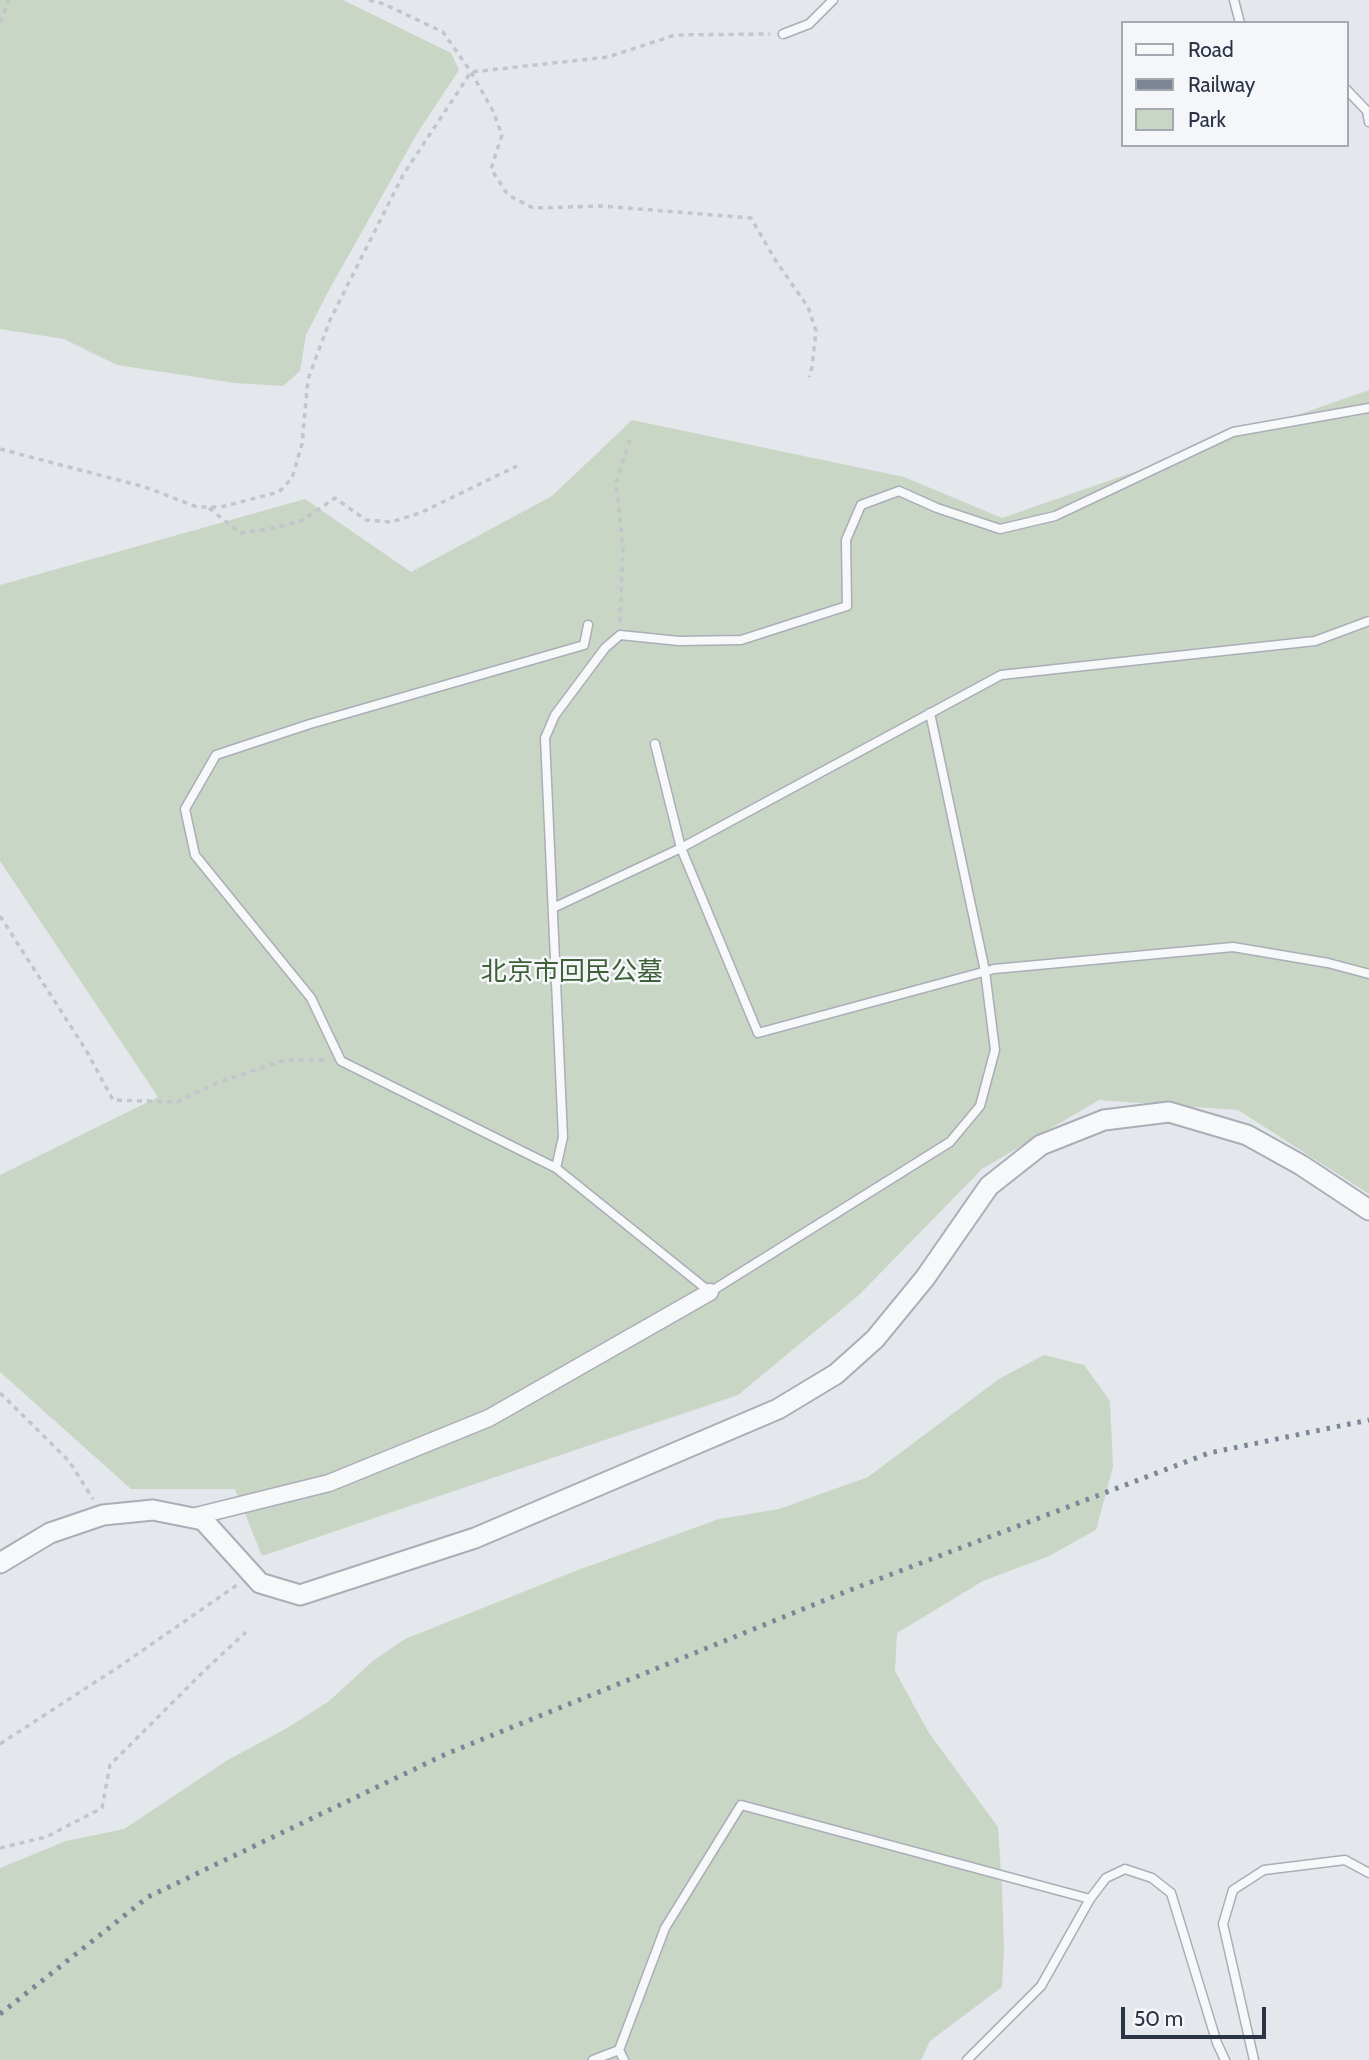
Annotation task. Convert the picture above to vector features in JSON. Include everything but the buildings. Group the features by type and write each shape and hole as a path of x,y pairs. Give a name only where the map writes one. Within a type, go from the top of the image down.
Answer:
{"street":[{"path":"0,1563 50,1533 103,1515 153,1510 203,1520 260,1583 300,1595 475,1538 778,1409 836,1374 875,1339 925,1278 989,1186 1041,1145 1104,1120 1169,1112 1247,1135 1301,1165 1369,1210"},
{"path":"191,1517 329,1483 489,1418 710,1292"}],"lane":[{"path":"783,34 809,24 833,0"},
{"path":"1234,0 1239,21"},
{"path":"1348,91 1367,111 1369,122"},
{"path":"555,1168 564,1138 545,738 555,715 605,648 620,635 679,641 741,640 847,606 846,540 861,505 899,491 937,508 1000,528 1055,516 1233,432 1369,408"},
{"path":"553,908 681,848 1001,675 1315,641 1369,621"},
{"path":"588,625 584,645 310,724 216,755 185,809 194,855 311,998 341,1061 555,1168 710,1292 950,1142 980,1106 995,1050 985,971 930,713"},
{"path":"655,744 681,848 758,1033 985,971 1233,947 1369,974"},
{"path":"593,2060 618,2050 665,1928 741,1805 1090,1899"},
{"path":"1254,2060 1223,1924 1233,1890 1264,1870 1345,1860 1369,1873"},
{"path":"967,2060 1041,1986 1090,1899 1106,1878 1125,1869 1152,1878 1171,1893 1217,2043 1225,2060"},
{"path":"618,2050 624,2060"}],"path":[{"path":"0,22 9,0"},
{"path":"369,0 384,4 443,32 471,72 493,111 502,135 491,169 508,195 533,208 602,206 751,218 776,261 808,307 816,331 809,377"},
{"path":"471,72 608,57 675,35 783,34"},
{"path":"0,449 145,486 197,507 221,507 279,492 292,478 302,444 308,380 330,320 403,175 471,72"},
{"path":"620,635 623,547 615,482 630,440"},
{"path":"207,507 240,533 275,528 303,520 335,498 366,520 391,522 420,513 517,466"},
{"path":"0,916 86,1051 113,1100 177,1102 219,1082 285,1060 341,1061"},
{"path":"0,1393 69,1461 103,1515"},
{"path":"0,1744 120,1666 253,1574"},
{"path":"0,1848 46,1837 102,1808 110,1765 246,1632"}],"green space":[{"path":"0,0 343,0 451,53 459,70 418,132 329,290 306,335 300,371 283,386 235,383 117,365 64,339 0,329"},
{"name":"北京市回民公墓","path":"1369,390 1369,1194 1238,1110 1099,1100 982,1169 859,1295 738,1395 262,1556 235,1489 131,1489 0,1372 0,1175 158,1097 0,861 0,585 305,499 411,572 552,496 632,420 904,477 1002,518"},
{"path":"1044,1355 1084,1365 1110,1401 1113,1467 1096,1530 1049,1556 983,1581 897,1633 895,1671 929,1733 998,1827 1002,1888 1002,1987 930,2041 921,2060 0,2060 0,1868 66,1841 124,1829 226,1761 328,1702 374,1660 405,1639 578,1570 719,1519 779,1509 868,1477 999,1379"}],"railway":[{"path":"0,2014 148,1897 446,1754 845,1592 1209,1453 1369,1420"}]}
